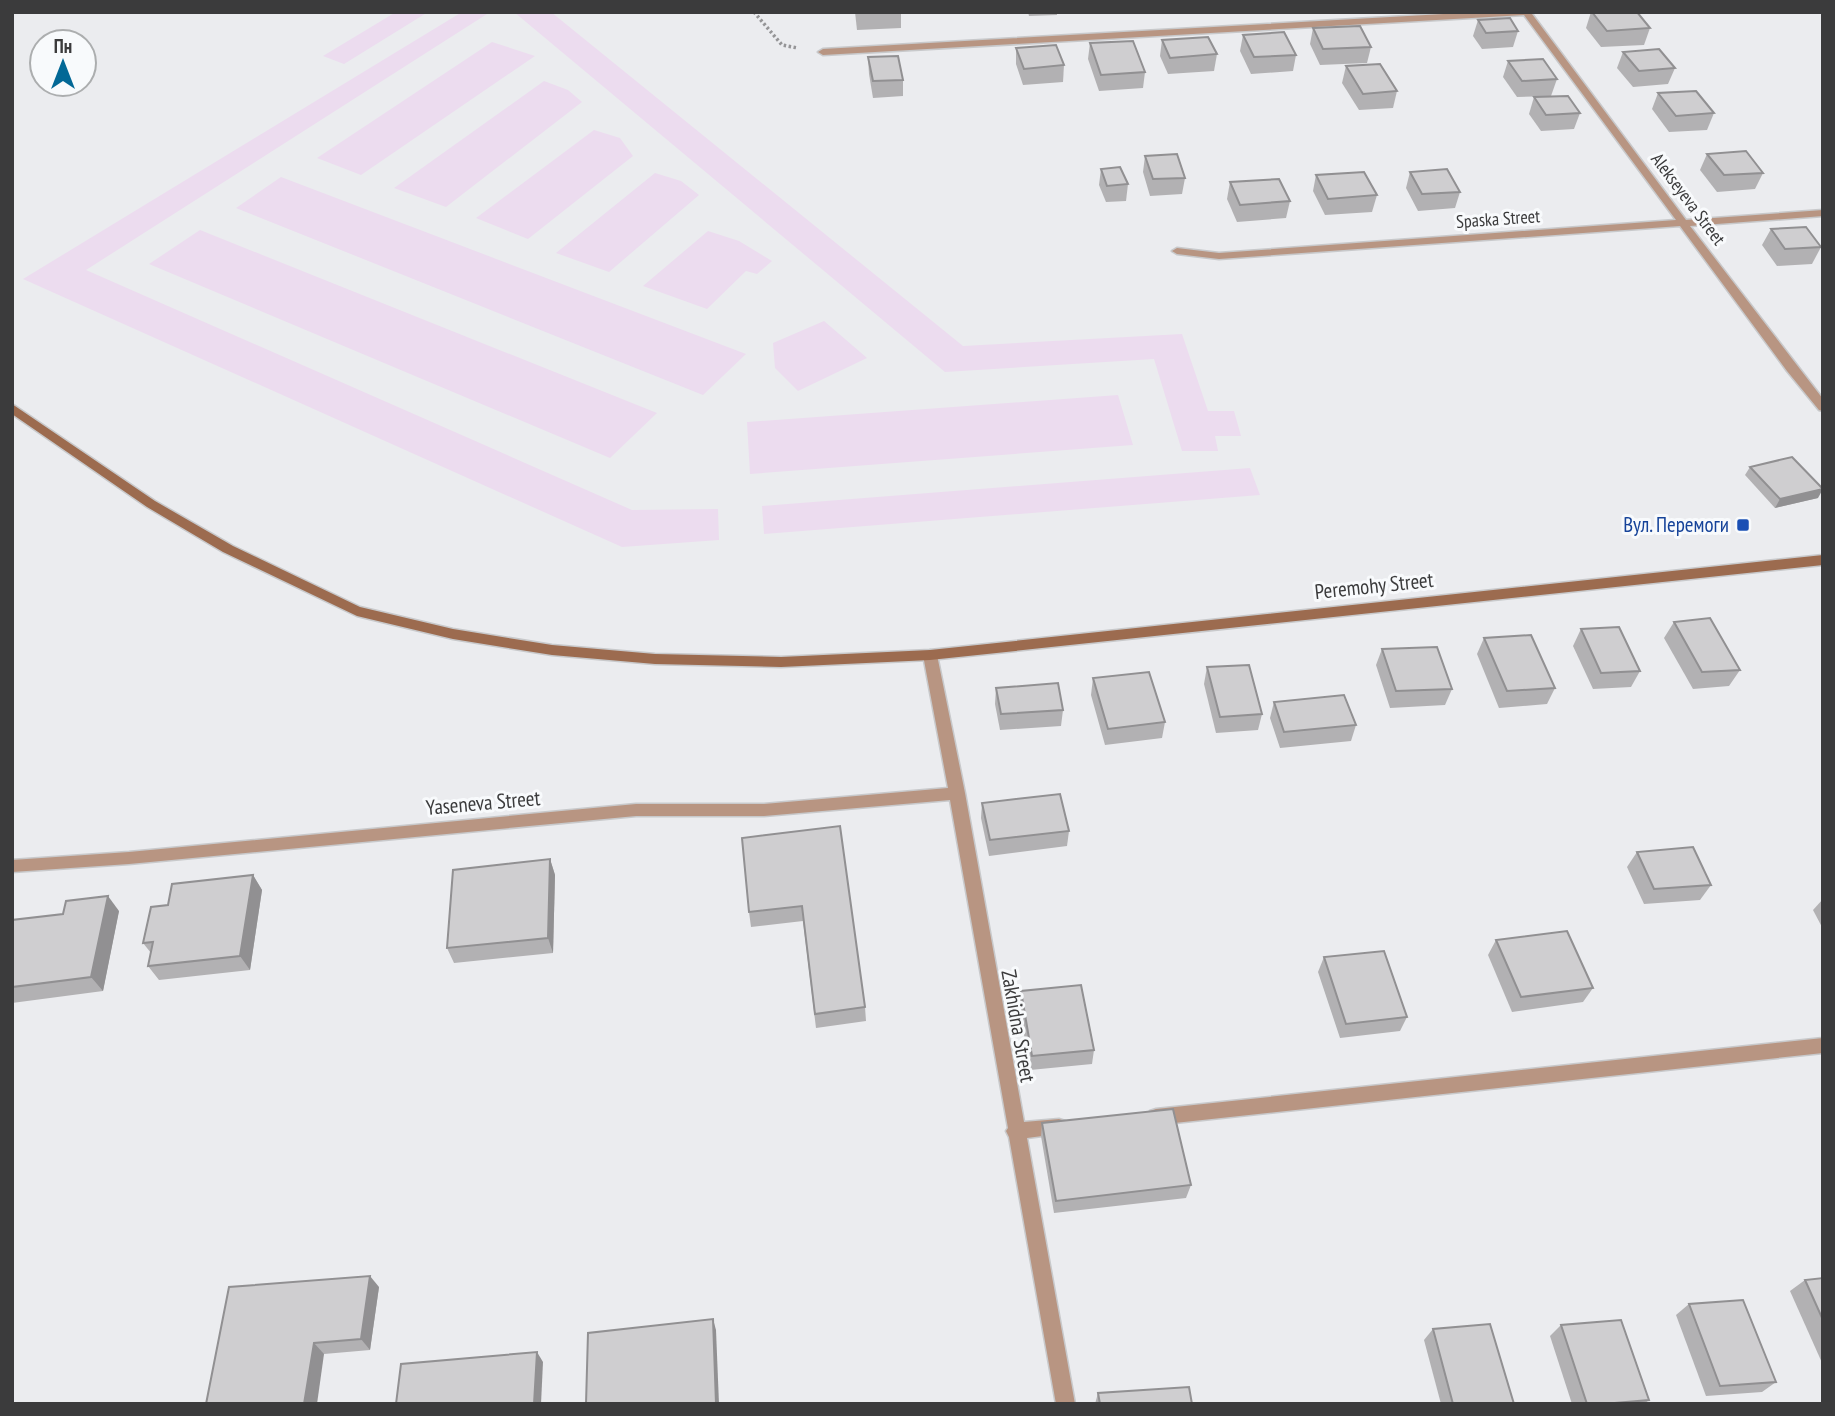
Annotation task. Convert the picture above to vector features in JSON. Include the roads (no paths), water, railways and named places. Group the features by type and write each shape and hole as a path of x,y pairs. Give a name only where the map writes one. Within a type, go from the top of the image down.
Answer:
{"main road":[{"name":"Peremohy Street","path":"12,408 151,504 228,549 357,611 453,634 552,650 655,659 781,662 930,655 1823,560"}],"street":[{"name":"Alekseyeva Street","path":"1526,12 1791,368 1823,407"},
{"path":"823,52 1531,12"},
{"name":"Spaska Street","path":"1177,251 1219,256 1823,213"},
{"name":"Zakhidna Street","path":"930,655 958,793 1015,1131 1066,1404"},
{"name":"Yaseneva Street","path":"12,866 143,857 636,810 764,810 958,793"},
{"path":"1137,1119 1449,1088 1823,1045"},
{"path":"1015,1131 1083,1125"}],"place":[{"name":"Вул. Перемоги","path":"1743,525"}]}
